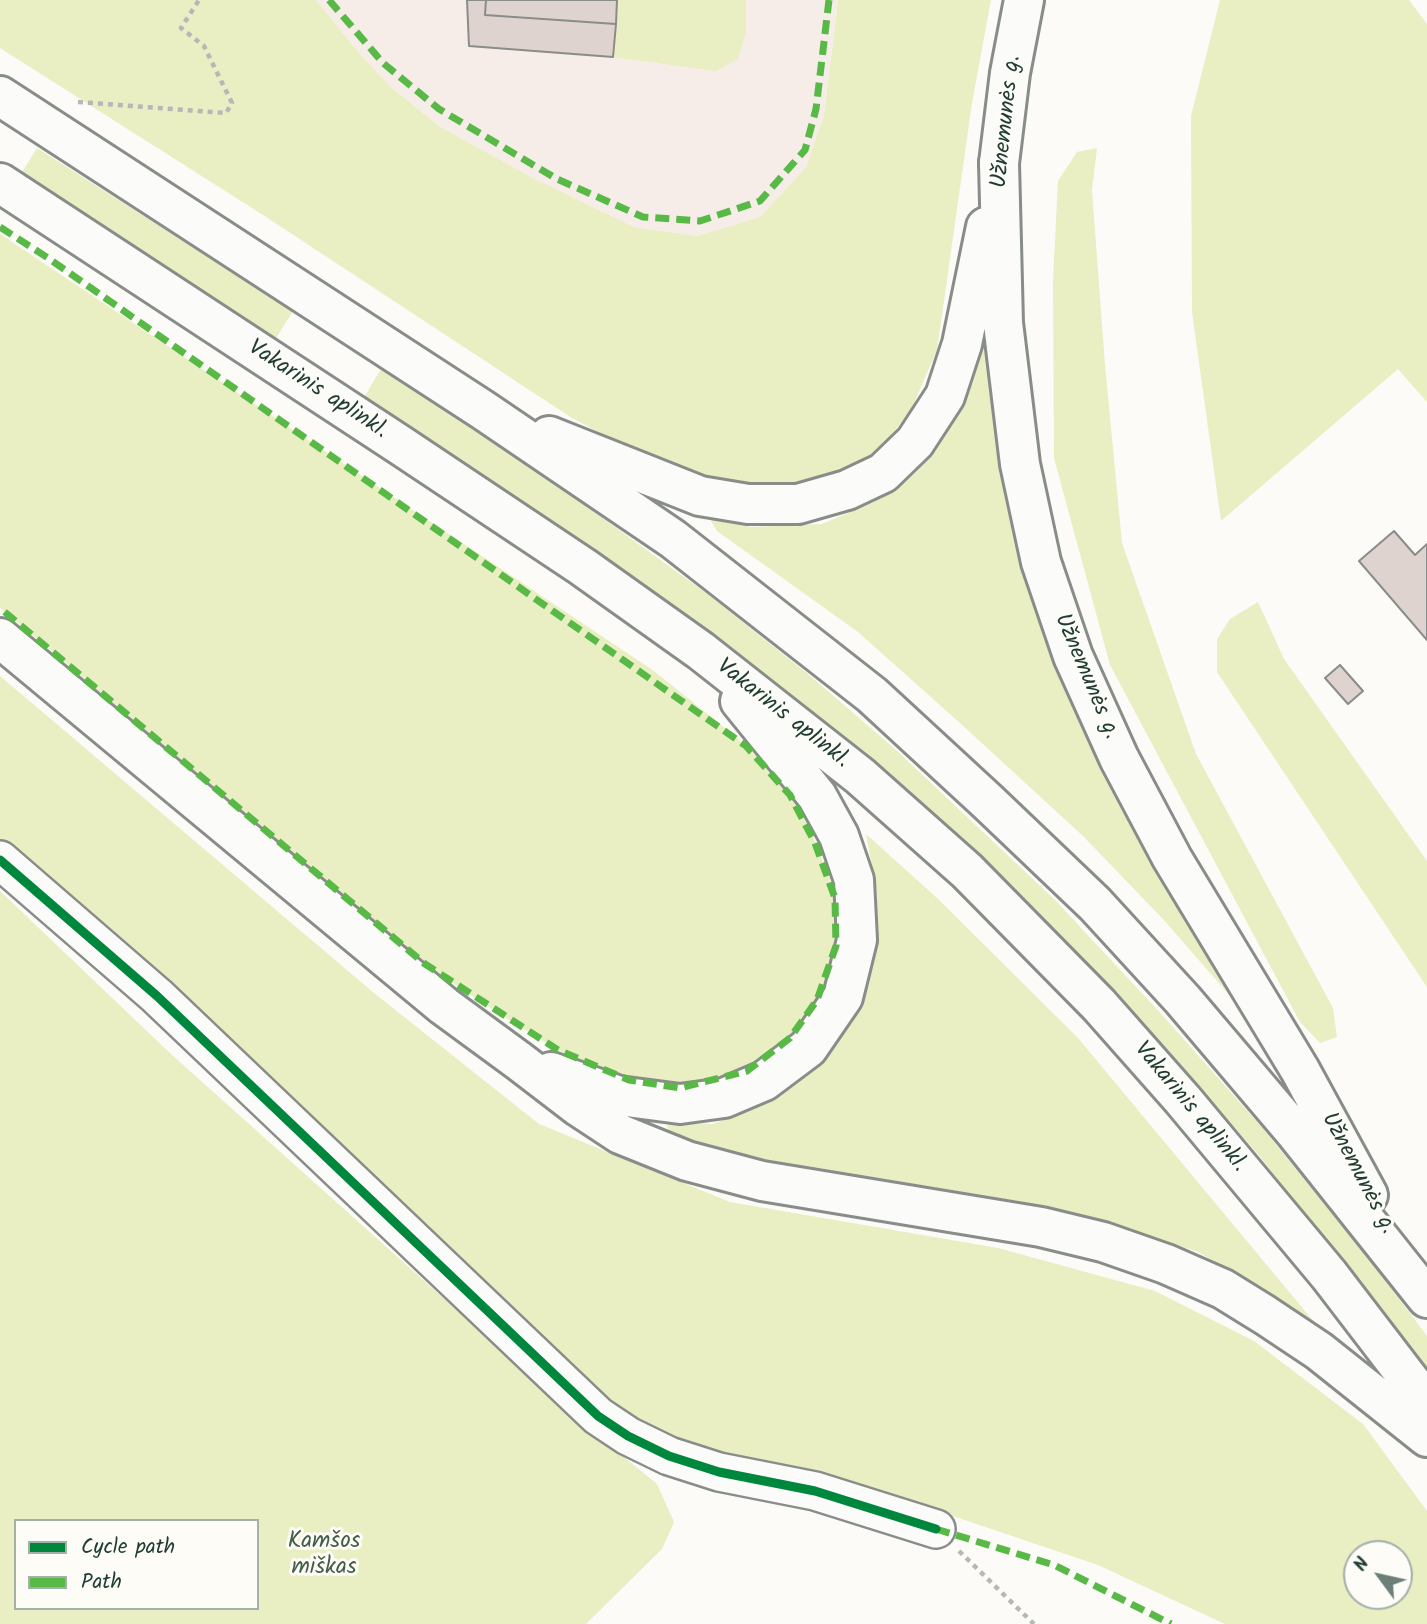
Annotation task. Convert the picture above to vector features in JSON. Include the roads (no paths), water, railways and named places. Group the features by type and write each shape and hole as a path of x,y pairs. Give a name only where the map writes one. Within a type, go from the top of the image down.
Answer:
{"main road":[{"name":"Užnemunės g.","path":"1024,0 1010,74 999,163 1003,323 1020,464 1041,562 1073,656 1119,758 1172,858 1300,1070 1421,1291"},
{"path":"0,96 59,115 673,539 872,695 1095,904 1183,1000 1295,1132 1421,1291"},
{"path":"483,410 700,496 748,505 798,505 847,490 883,472 915,442 945,396 962,344 999,163"},
{"name":"Vakarinis aplinkl.","path":"5,187 423,460 583,568 701,651 860,776 967,872 1099,1005 1183,1100 1329,1275 1427,1403"},
{"path":"0,638 444,1006 579,1107 620,1134 687,1161 762,1181 1041,1227 1103,1242 1166,1265 1223,1289 1265,1315 1319,1351 1427,1437"},
{"path":"519,1061 619,1096 680,1104 724,1098 764,1081 808,1048 843,997 857,940 853,880 839,836 817,796 701,651"}],"street":[{"path":"0,860 157,996 598,1416 628,1436 669,1456 719,1472 815,1491 936,1529"}],"park label":[{"name":"Kamšos miškas","path":"324,1556"}]}
